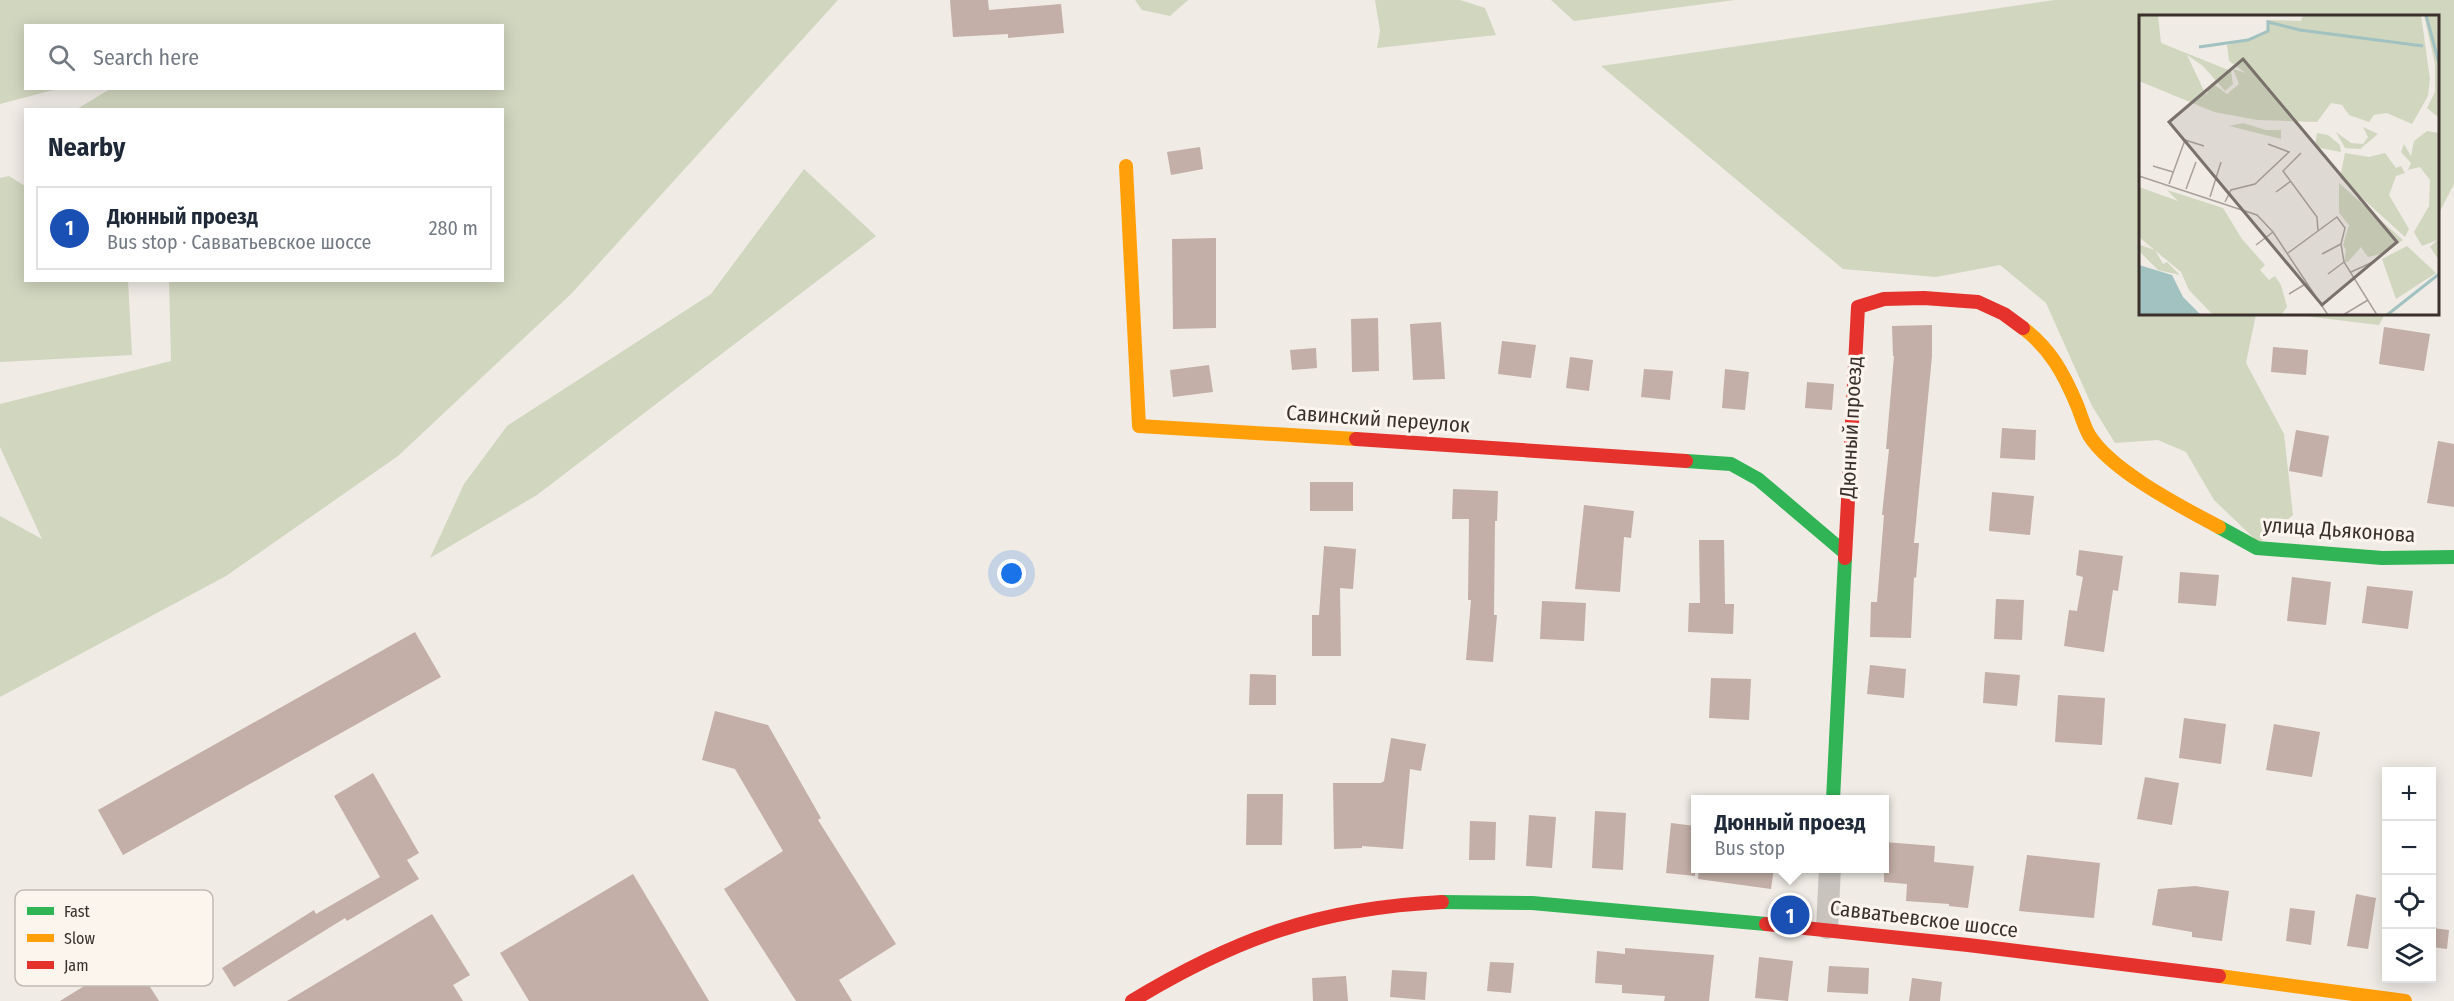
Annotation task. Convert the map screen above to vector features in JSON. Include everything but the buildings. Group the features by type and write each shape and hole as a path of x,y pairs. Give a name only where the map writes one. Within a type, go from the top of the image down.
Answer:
{"street":[{"name":"Савинский переулок","path":"1126,166 1139,426 1731,464 1758,479 1844,552"},
{"name":"улица Дьяконова","path":"1858,306 1884,299 1924,298 1978,302 2004,314 2038,339 2062,372 2089,435 2104,453 2154,492 2257,548 2382,558 2454,557"},
{"name":"Дюнный проезд","path":"1833,795 1858,306"},
{"path":"1827,928 1830,873"},
{"name":"Савватьевское шоссе","path":"1132,1001 1188,967 1246,940 1315,919 1385,906 1457,902 1557,906 1827,928 2183,970 2405,1001"}],"green space":[{"path":"0,0 838,0 572,293 398,456 226,576 0,697 0,516 42,539 0,447 0,404 171,361 169,282 504,282 504,108 79,108 108,90 504,90 504,24 24,24 24,90 53,90 0,104"},
{"path":"1135,0 1188,0 1170,16 1142,10"},
{"path":"1375,0 1460,0 1485,8 1496,35 1377,48 1380,31"},
{"path":"1551,0 1735,0 1574,21"},
{"path":"2055,0 2454,0 2454,184 2439,213 2439,15 2139,15 2139,315 2256,315 2246,363 2284,434 2293,515 2259,543 2214,500 2186,452 2158,440 2115,443 2092,406 2046,303 2000,265 1936,277 1843,269 1601,66"},
{"path":"804,169 876,236 537,495 430,558 464,484 507,426 711,294"},
{"path":"9,176 24,185 24,282 128,282 132,355 0,362 0,178"},
{"path":"2295,315 2384,315 2379,325"}],"traffic: fast":[{"path":"1686,461 1731,464 1758,479 1844,552"},
{"path":"2219,527 2257,548 2382,558 2454,557"},
{"path":"1833,795 1845,558"},
{"path":"1442,902 1532,903 1766,924"}],"traffic: slow":[{"path":"1126,166 1139,426 1356,439"},
{"path":"2023,328 2041,344 2055,362 2072,394 2087,432 2099,448 2113,462 2148,487 2219,527"},
{"path":"2219,976 2405,1001"}],"traffic: jam":[{"path":"1845,558 1858,307 1884,299 1924,298 1978,302 2004,314 2023,328"},
{"path":"1356,439 1686,461"},
{"path":"1132,1001 1207,960 1280,930 1357,911 1442,902"},
{"path":"1766,924 1968,945 2219,976"}],"place":[{"name":"Дюнный проезд","path":"1790,915"}]}
